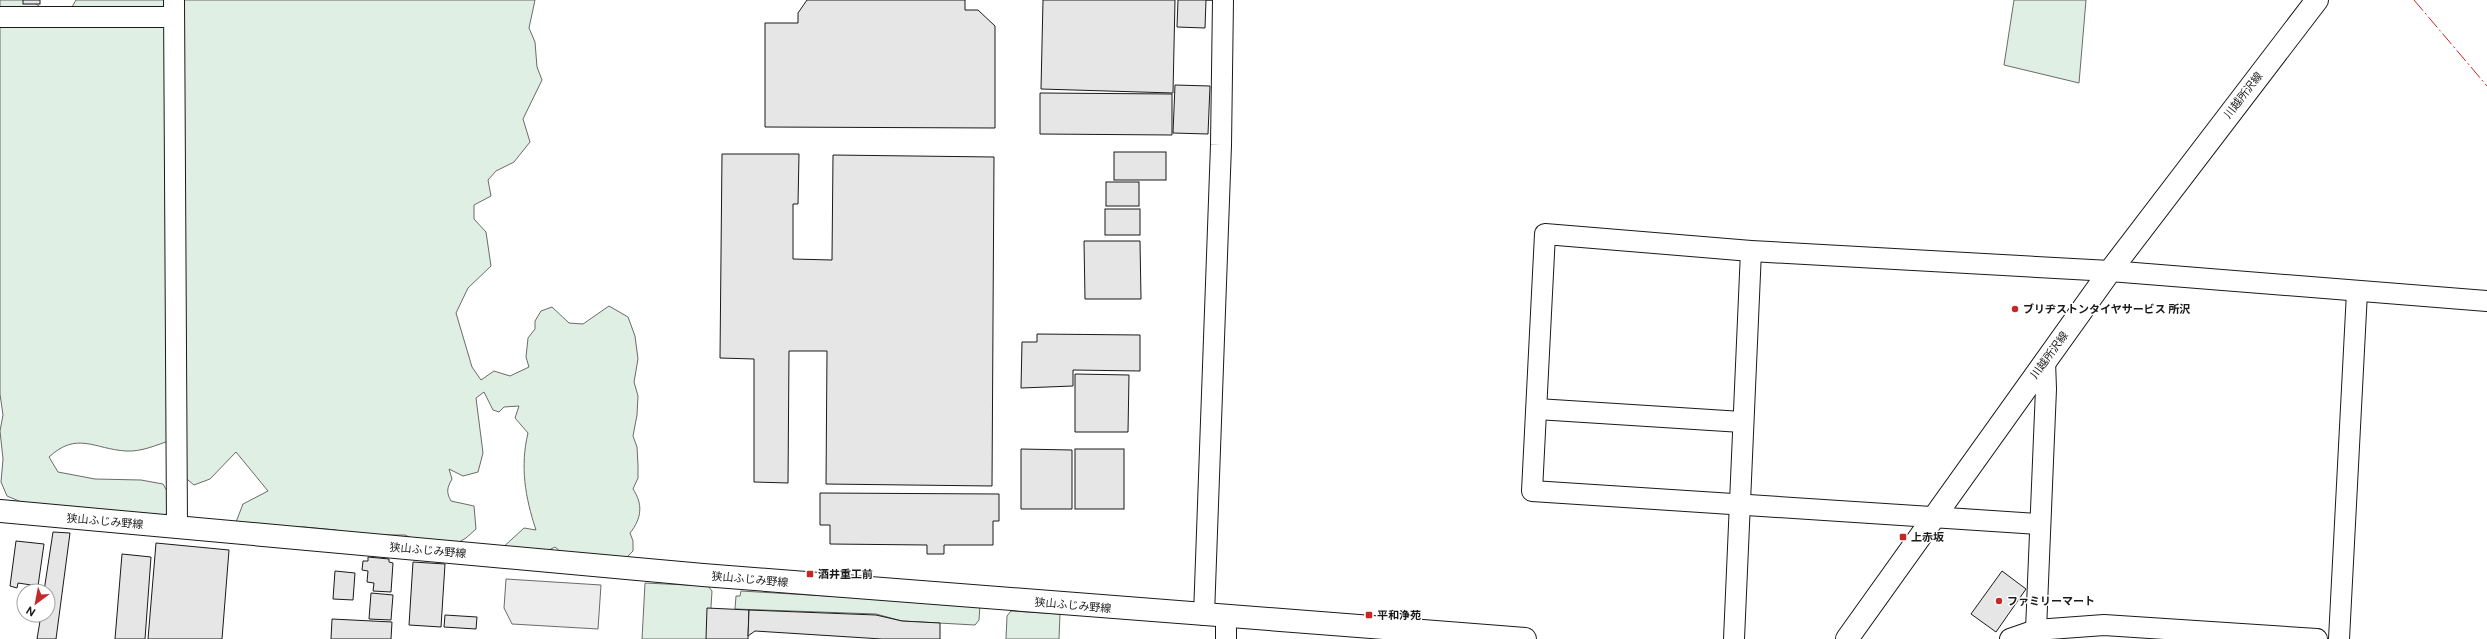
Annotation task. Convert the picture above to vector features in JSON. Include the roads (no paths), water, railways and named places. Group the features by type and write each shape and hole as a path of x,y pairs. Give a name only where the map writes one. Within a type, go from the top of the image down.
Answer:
{"main road":[{"name":"川越所沢線","path":"1847,639 2110,271 2317,0"},
{"name":"狭山ふじみ野線","path":"0,511 708,576 1204,615 1428,635 1525,639"}],"street":[{"path":"1204,615 1221,145 1223,0"},
{"path":"0,17 174,8 177,527"},
{"path":"2039,524 1532,491 1545,234 1751,251 2110,271 2357,292 2487,301"},
{"path":"1734,639 1742,422 1751,251"},
{"path":"2339,639 2357,292"},
{"path":"2036,630 2039,524 2046,389 2045,361"},
{"path":"1537,409 1742,422"},
{"path":"1226,617 1226,639"},
{"path":"2010,639 2036,630 2104,625 2317,639"}],"place":[{"name":"ブリヂストンタイヤサービス 所沢","path":"2015,309"},
{"name":"上赤坂","path":"1903,537"},
{"name":"酒井重工前","path":"810,574"},
{"name":"ファミリーマート","path":"1999,601"},
{"name":"平和浄苑","path":"1369,615"}]}
